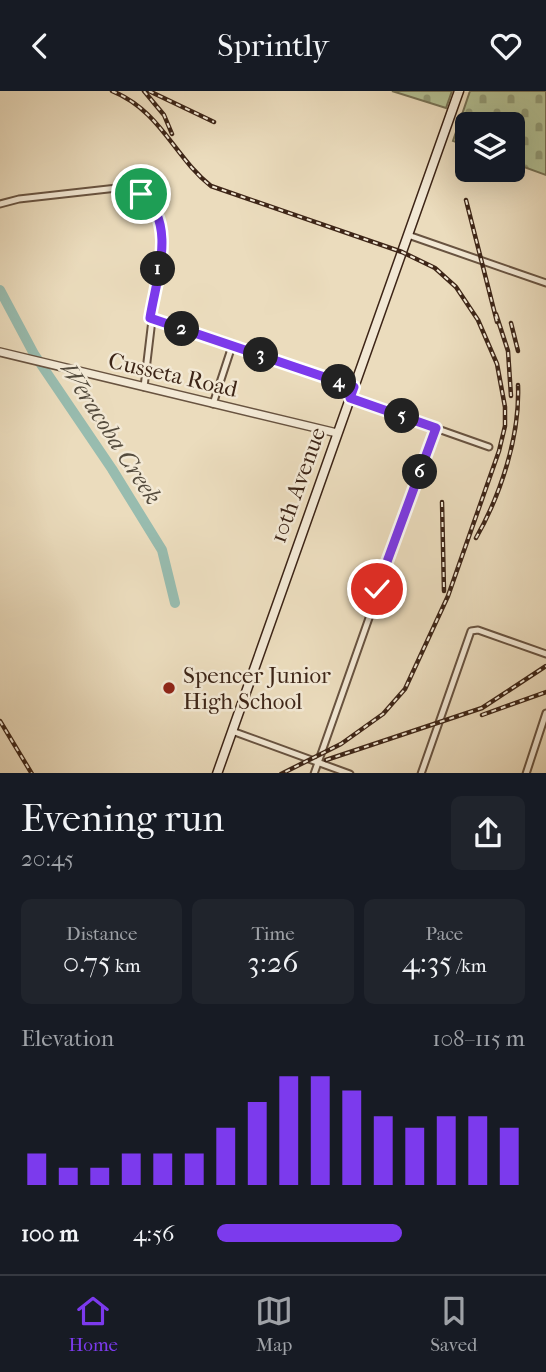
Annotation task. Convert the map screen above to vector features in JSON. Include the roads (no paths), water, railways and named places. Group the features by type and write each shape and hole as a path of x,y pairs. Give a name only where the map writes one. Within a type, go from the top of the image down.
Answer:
{"main road":[{"name":"10th Avenue","path":"217,773 458,91"}],"street":[{"path":"0,204 19,198 126,187 141,194 153,205 162,228 144,387"},
{"path":"408,235 546,283"},
{"path":"150,318 354,387"},
{"path":"213,404 232,346"},
{"name":"Cusseta Road","path":"0,352 337,433"},
{"path":"350,398 489,447"},
{"path":"314,773 436,428"},
{"path":"421,773 471,631 478,630 546,654"},
{"path":"526,773 546,713"},
{"path":"231,731 351,773"}],"waterway":[{"name":"Weracoba Creek","path":"0,290 34,354 112,469 162,550 175,603"}],"railway":[{"path":"112,91 143,110 211,186 402,252 435,268 456,287 478,320 497,364 505,407 505,426 499,451 448,596 405,689 383,714 341,744 283,773"},
{"path":"144,91 164,115 172,134"},
{"path":"149,91 214,122"},
{"path":"466,200 497,322"},
{"path":"496,314 508,351 511,396"},
{"path":"511,323 518,351"},
{"path":"476,538 501,484 507,464 516,424 518,385"},
{"path":"442,502 444,591"},
{"path":"326,760 482,708 546,666"},
{"path":"482,715 546,692"},
{"path":"0,721 31,773"}],"place":[{"name":"Spencer Junior High School","path":"169,688"}]}
